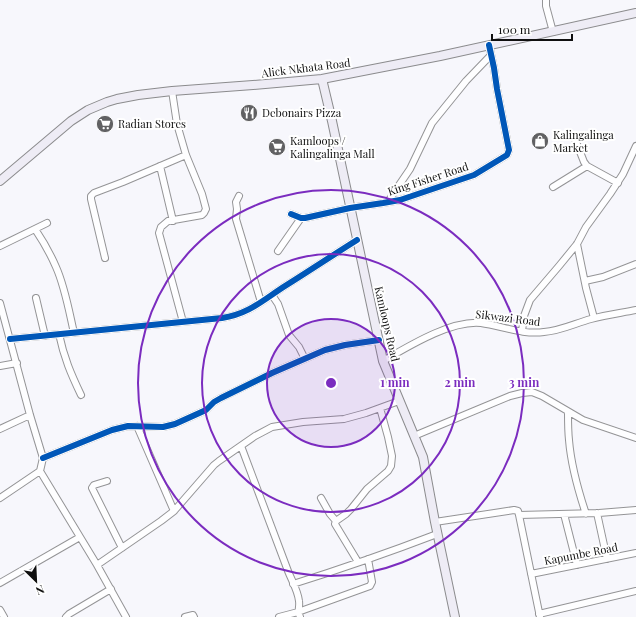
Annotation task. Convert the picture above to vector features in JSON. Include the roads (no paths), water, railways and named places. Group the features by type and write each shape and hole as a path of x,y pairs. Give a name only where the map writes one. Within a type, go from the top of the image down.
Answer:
{"main road":[{"name":"Alick Nkhata Road","path":"0,181 63,127 88,110 107,102 128,97 172,91 322,79 488,46 636,13"},
{"name":"Kamloops Road","path":"322,79 383,361 423,458 437,534 455,617"}],"street":[{"path":"546,0 546,6 553,32"},
{"path":"388,202 410,169 432,123 466,81 491,54 488,46"},
{"name":"King Fisher Road","path":"301,218 400,200 474,175 507,155 509,150 491,54"},
{"path":"172,91 177,124 186,155 202,194 206,209 202,215 168,221 161,227 159,233 183,322"},
{"path":"575,139 587,166 618,183"},
{"path":"522,331 524,316 530,300 577,244 586,227 618,183 636,146"},
{"path":"105,258 91,196 94,193 186,155"},
{"path":"160,166 173,221"},
{"path":"553,187 587,166"},
{"path":"239,196 236,202 236,219 261,302"},
{"path":"278,251 301,218 291,214"},
{"path":"0,246 46,223"},
{"path":"35,229 45,244 56,268 62,285 74,333"},
{"path":"10,339 222,318 241,314 357,240"},
{"path":"577,244 594,318"},
{"path":"585,281 602,277 636,264"},
{"path":"272,295 278,304 289,335 299,347 305,359"},
{"path":"36,298 45,336"},
{"path":"0,303 43,458 40,471 0,498"},
{"name":"Sikwazi Road","path":"383,361 411,345 442,330 457,325 479,323 536,333 550,332 594,318 636,310"},
{"path":"59,334 63,355 81,396"},
{"path":"43,458 112,430 128,426 163,427 175,424 206,410 214,402 221,398 331,348 379,340"},
{"path":"0,366 17,363"},
{"path":"414,436 510,396 532,392 542,396 583,420 636,438"},
{"path":"97,565 174,511 214,465 261,432 272,427 303,422 344,419 399,401"},
{"path":"336,521 346,514 368,489 388,471 391,466 392,456 380,408"},
{"path":"568,412 569,440 573,464 577,486 586,514"},
{"path":"0,430 30,415"},
{"path":"137,426 174,511"},
{"path":"241,446 296,591 300,604 299,614"},
{"path":"40,471 112,589 126,617"},
{"path":"107,481 92,488 122,548"},
{"path":"321,498 330,514 336,521 336,527 358,562"},
{"path":"435,522 514,510 518,511 539,615 636,591"},
{"path":"519,515 597,514 636,510"},
{"path":"564,514 577,565"},
{"path":"597,514 607,559"},
{"path":"293,584 393,551 437,534"},
{"path":"0,583 80,537"},
{"name":"Kapumbe Road","path":"531,574 636,553"},
{"path":"279,617 299,614 370,586 372,582 368,559"},
{"path":"66,617 112,589"},
{"path":"0,610 4,617"},
{"path":"185,617 193,615 194,617"}],"place":[{"name":"Debonairs Pizza","path":"249,113"},
{"name":"Radian Stores","path":"105,124"},
{"name":"Kalingalinga Market","path":"540,141"},
{"name":"Kamloops / Kalingalinga Mall","path":"277,147"}]}
